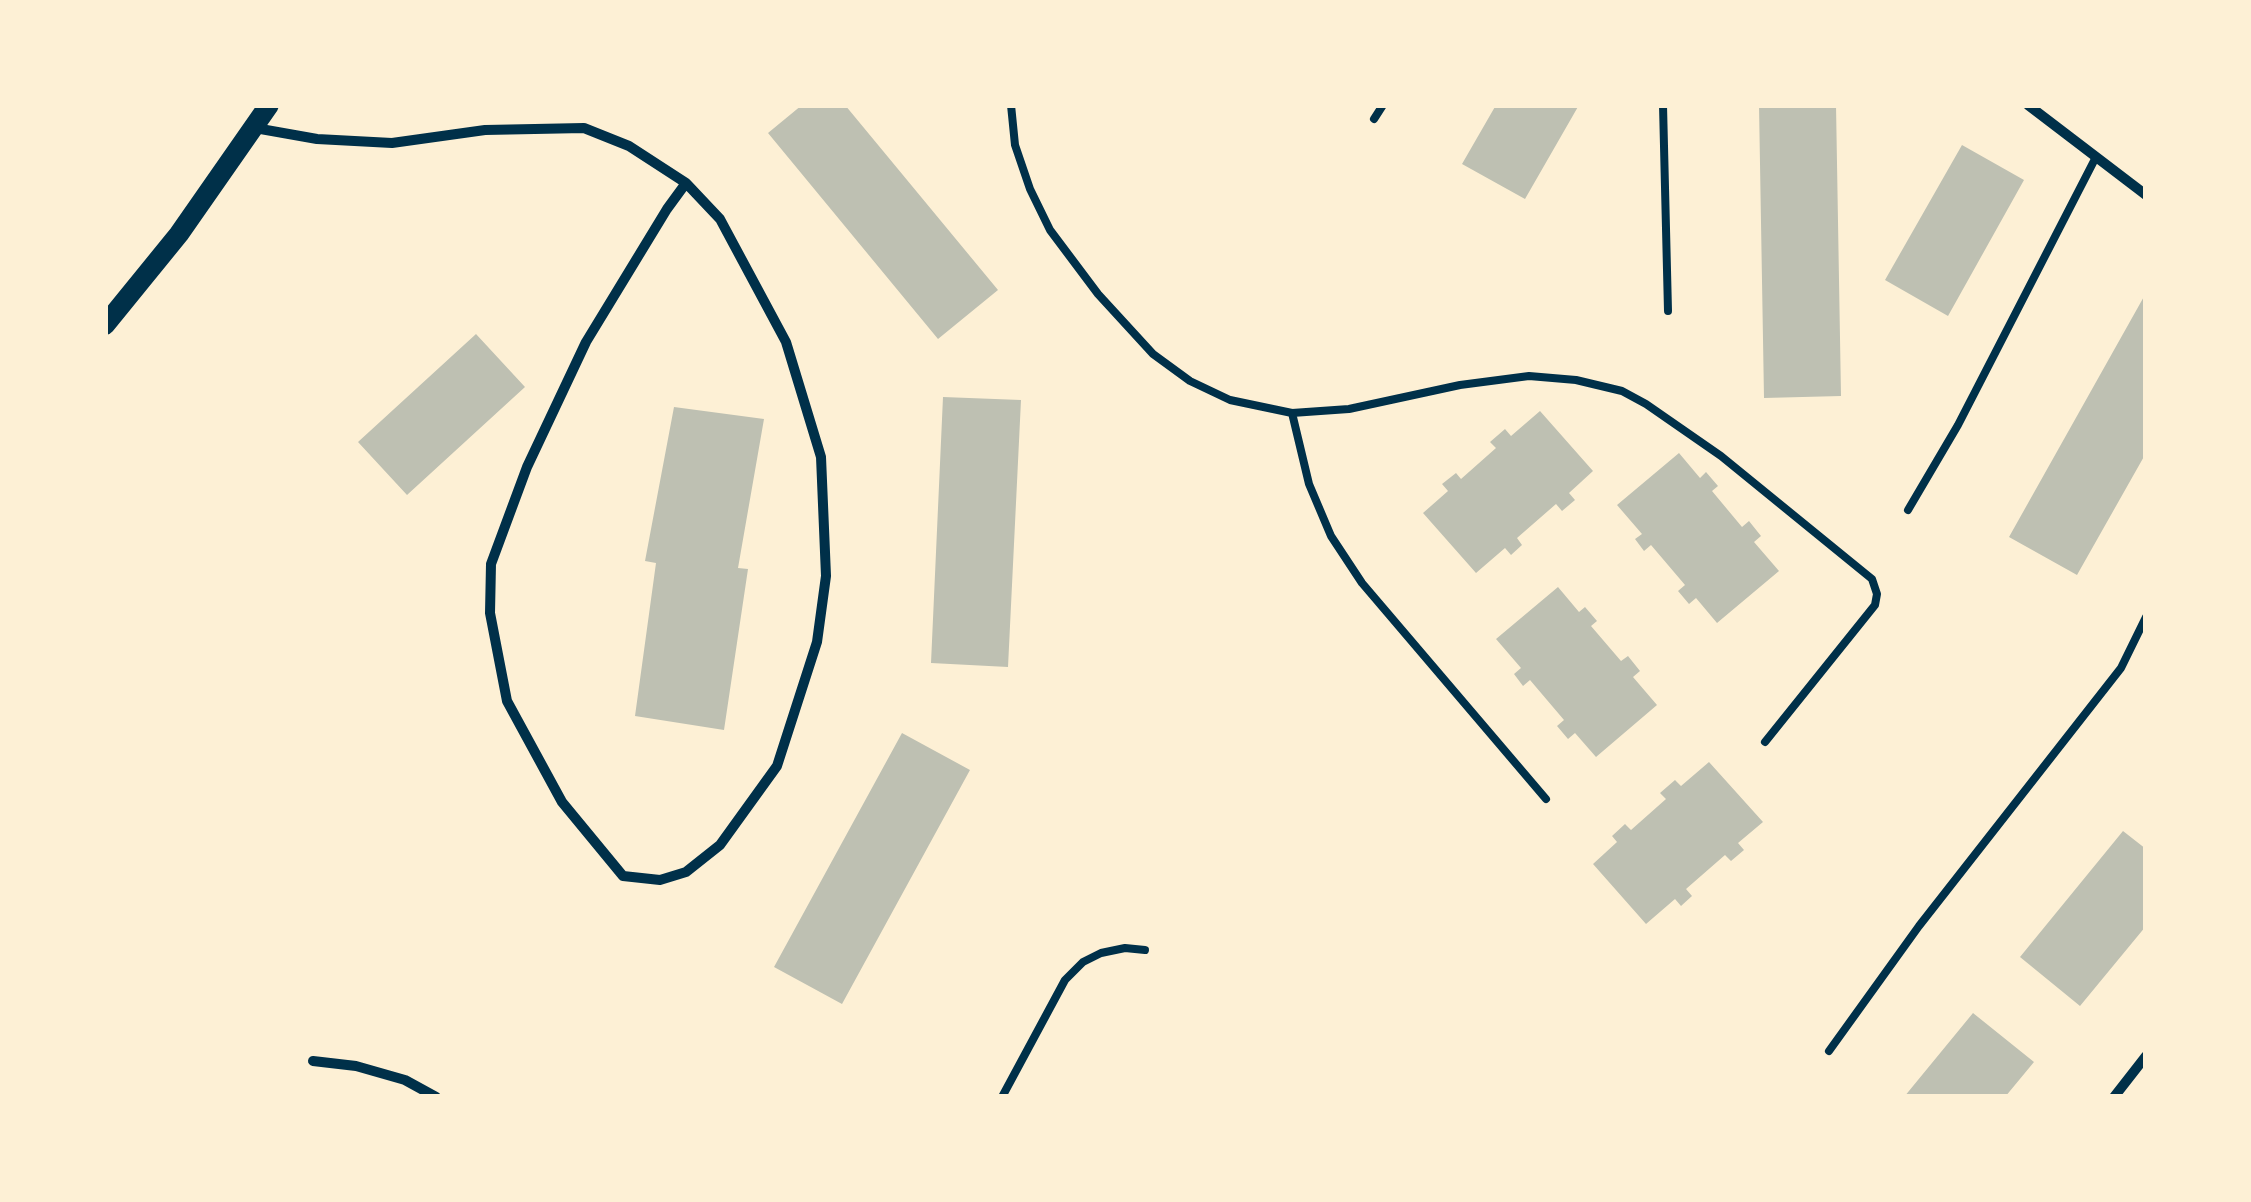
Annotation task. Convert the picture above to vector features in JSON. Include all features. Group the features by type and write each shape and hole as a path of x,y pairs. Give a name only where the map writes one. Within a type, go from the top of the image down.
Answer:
{"main road":[{"path":"105,325 178,234 269,105"}],"street":[{"path":"2028,105 2146,196"},
{"path":"255,128 317,140 392,143 486,130 584,128 629,146 686,183 720,219 786,342 820,457 826,576 817,642 776,766 720,844 686,872 660,880 623,876 562,802 507,701 490,614 492,564 527,466 586,342 666,209 686,183"},
{"path":"2114,1097 2146,1056"},
{"path":"312,1061 356,1066 404,1080 436,1097"}],"lane":[{"path":"1011,105 1015,145 1050,230 1153,354 1190,381 1230,400 1292,414 1349,409 1460,384 1529,376 1576,380 1634,398 1721,456 1872,579 1877,594 1875,605 1765,742"},
{"path":"1374,119 1383,105"},
{"path":"1663,105 1668,311"},
{"path":"1908,510 1958,425 2096,157"},
{"path":"1292,414 1309,484 1331,536 1352,567 1546,799"},
{"path":"1829,1052 1919,926 2120,668 2146,617"},
{"path":"1002,1097 1065,980 1083,962 1100,953 1125,948 1145,950"}],"building":[{"path":"802,105 845,105 998,290 938,339 768,133"},
{"path":"1496,105 1579,105 1525,199 1462,164"},
{"path":"1759,105 1836,105 1841,396 1764,398"},
{"path":"1962,145 2024,180 1948,316 1885,280"},
{"path":"2146,293 2146,453 2077,575 2009,537"},
{"path":"476,334 525,387 407,495 358,442"},
{"path":"943,397 1021,400 1008,667 931,663"},
{"path":"674,407 764,419 738,568 748,569 724,730 635,716 656,563 645,561"},
{"path":"1540,411 1593,471 1569,493 1575,500 1562,511 1556,504 1517,538 1522,545 1511,555 1505,548 1476,573 1423,513 1448,491 1442,484 1456,473 1461,479 1496,448 1490,442 1505,429 1511,436"},
{"path":"1679,453 1700,478 1706,472 1718,486 1712,491 1742,527 1749,521 1761,536 1754,542 1779,571 1717,623 1696,598 1689,604 1678,591 1685,585 1651,545 1644,551 1635,539 1642,534 1617,505"},
{"path":"1558,587 1579,612 1585,607 1597,621 1591,626 1621,661 1628,656 1640,671 1633,677 1657,705 1596,757 1575,733 1568,739 1557,726 1564,720 1530,680 1523,686 1514,674 1521,668 1496,639"},
{"path":"902,733 970,770 842,1004 774,967"},
{"path":"1709,762 1763,822 1738,843 1744,850 1731,861 1725,855 1686,889 1692,896 1681,906 1675,899 1646,924 1593,864 1617,842 1612,836 1625,824 1631,830 1666,799 1660,793 1675,780 1681,786"},
{"path":"2123,831 2146,849 2146,926 2080,1006 2020,957"},
{"path":"1973,1013 2034,1062 2005,1097 1904,1097"}]}
